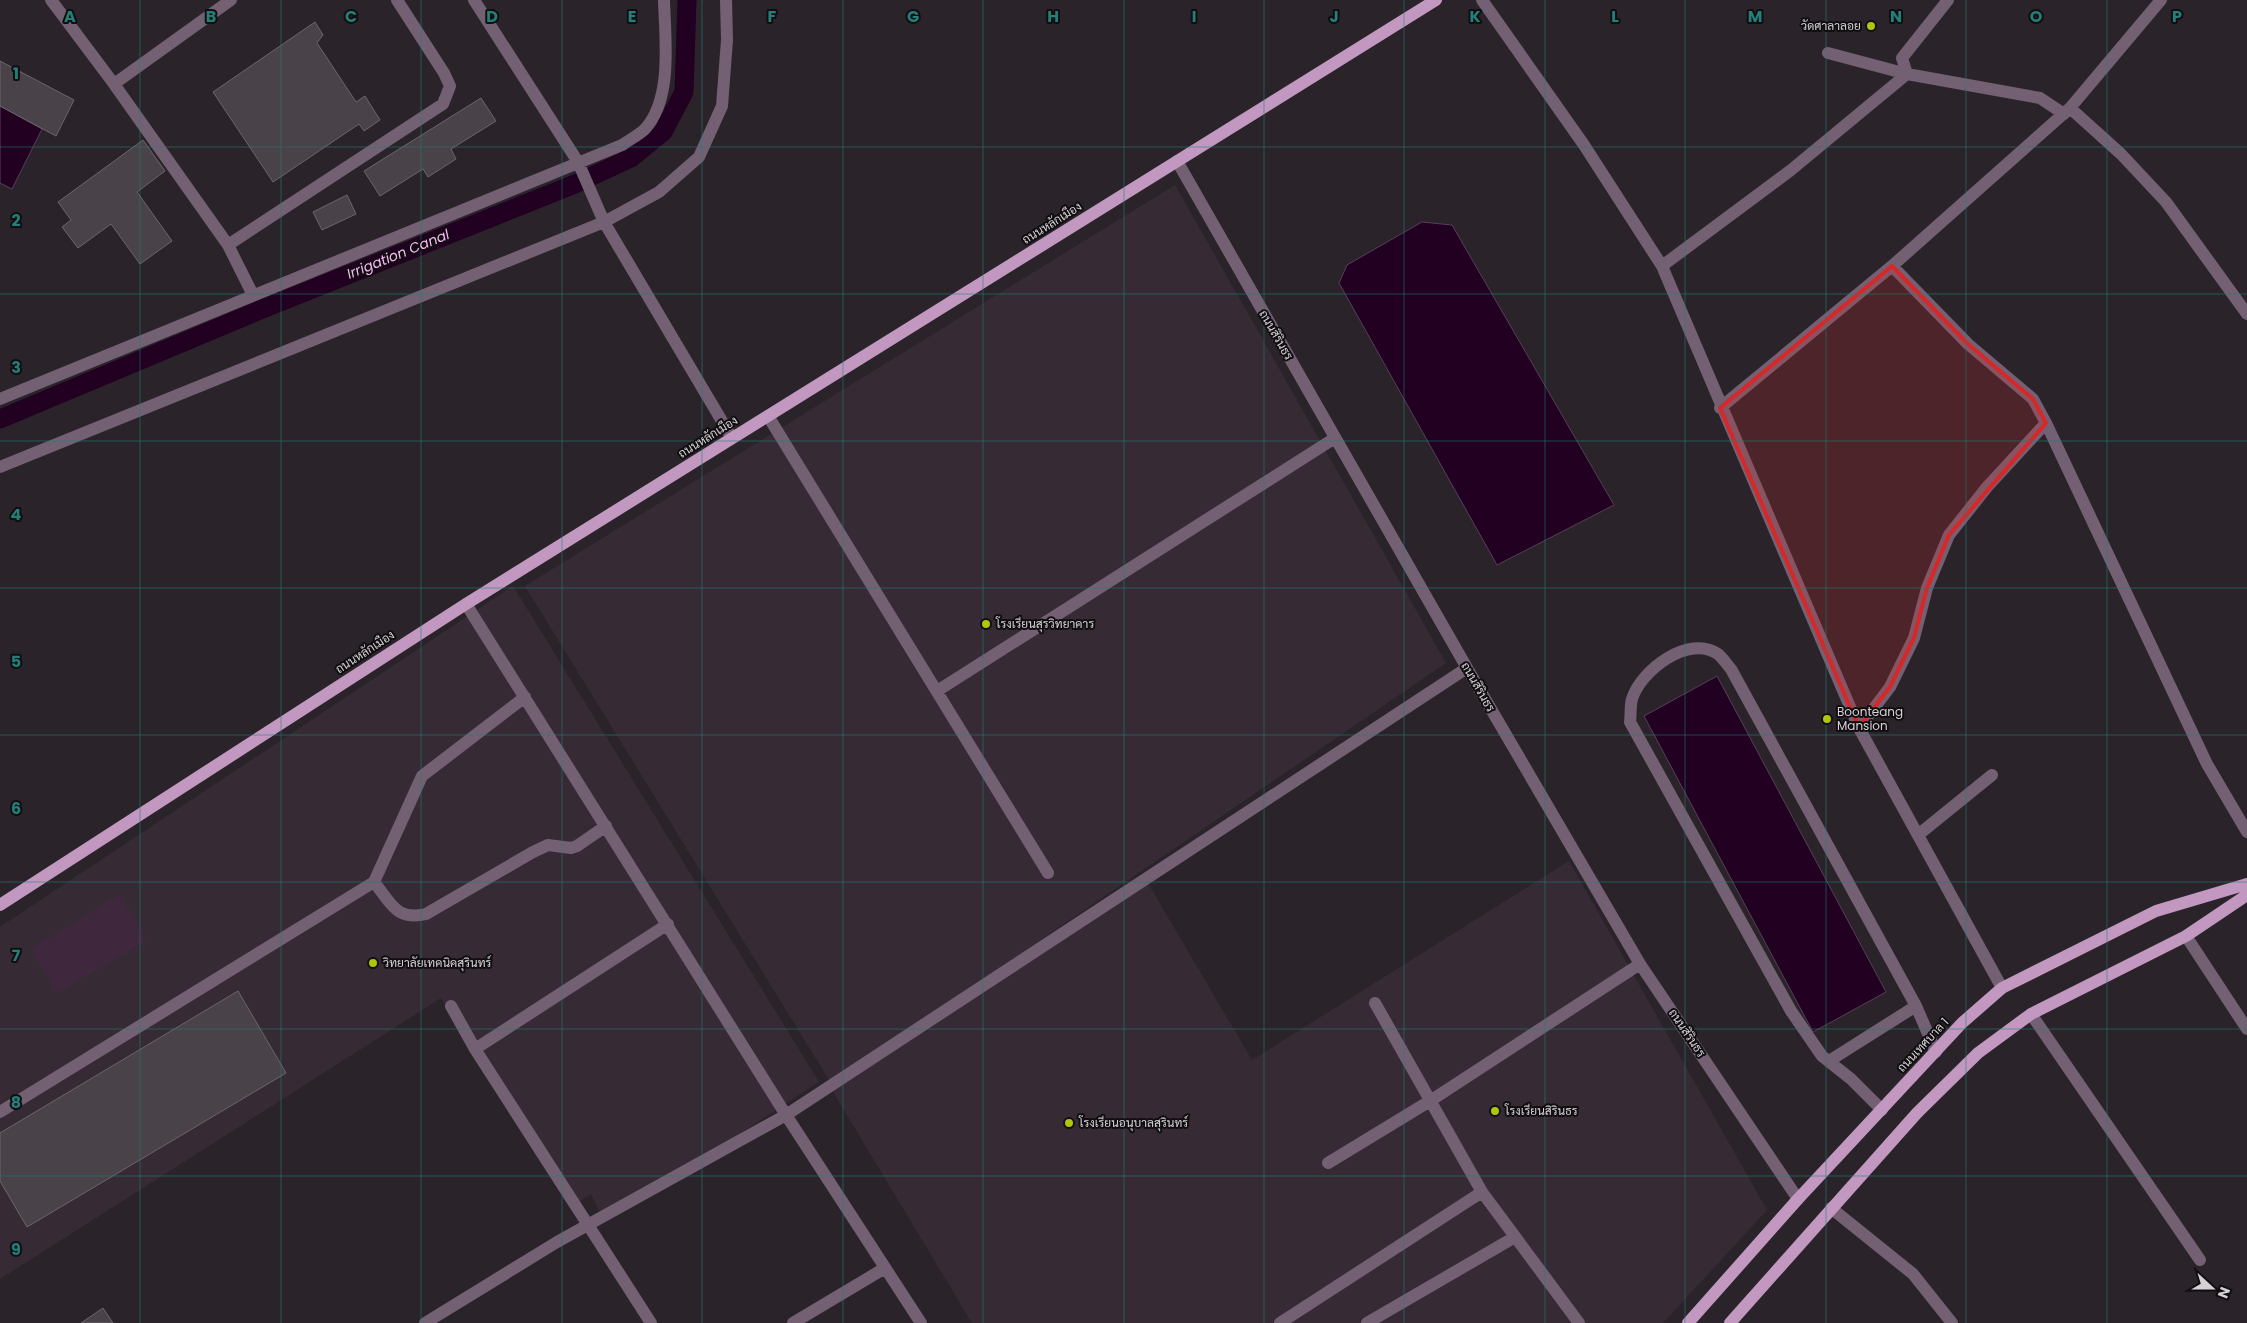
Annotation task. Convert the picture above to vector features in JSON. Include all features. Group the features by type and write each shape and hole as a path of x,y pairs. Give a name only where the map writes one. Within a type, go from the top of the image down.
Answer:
{"main road":[{"name":"ถนนหลักเมือง","path":"0,905 466,604 1436,0"},
{"name":"ถนนเทศบาล 1","path":"1688,1323 1798,1199 1962,1023 2002,988 2156,911 2247,884"},
{"path":"1730,1323 1924,1106 1978,1053 2031,1014 2186,936 2247,894"}],"street":[{"path":"51,0 114,84 228,245 254,295"},
{"path":"114,84 231,0"},
{"path":"228,245 444,104 450,86 444,72 397,0"},
{"path":"474,0 578,162 604,222 732,438"},
{"path":"0,399 622,145 645,129 659,104 666,67 664,0"},
{"path":"0,467 604,222 659,192 699,157 722,106 728,40 726,0"},
{"path":"1482,0 1584,145 1662,266 1720,408 1859,728 2002,988"},
{"path":"1907,74 1902,58 1948,0"},
{"path":"1720,408 1892,266 2067,111 2161,0"},
{"path":"1828,53 1907,74 2040,98 2067,111 2121,154 2166,202 2247,314"},
{"path":"1662,266 1791,170 1907,74"},
{"name":"ถนนสิรินธร","path":"1177,161 1467,668 1640,964 1798,1199"},
{"path":"1892,266 1968,344 2033,399 2207,764 2247,832"},
{"path":"768,416 1048,873"},
{"path":"1859,728 1890,687 1914,638 1928,588 1949,534 1988,487 2046,423"},
{"path":"937,691 1335,438"},
{"path":"466,604 786,1115 921,1323"},
{"path":"1882,1110 1851,1079 1822,1056 1791,1011 1630,722 1632,700 1638,686 1654,666 1673,654 1699,649 1718,654 1731,669 1916,1006 1936,1052"},
{"path":"425,1323 588,1224 786,1115 1467,668"},
{"path":"0,1112 374,882 422,776 525,697"},
{"path":"1918,835 1992,775"},
{"path":"374,882 398,912 407,916 426,914 533,852 548,845 571,848 606,826"},
{"path":"475,1049 668,924"},
{"path":"2186,936 2247,1029"},
{"path":"1328,1164 1430,1101 1640,964"},
{"path":"1374,1002 1482,1192 1579,1323"},
{"path":"451,1006 475,1049 651,1323"},
{"path":"1829,1061 1916,1006"},
{"path":"2031,1014 2200,1260"},
{"path":"1280,1323 1482,1192"},
{"path":"1831,1208 1913,1274 1952,1323"},
{"path":"1367,1323 1515,1237"},
{"path":"793,1323 885,1268"}],"highlighted area":[{"path":"1892,266 1968,344 2033,399 2046,423 1949,535 1927,588 1914,638 1890,687 1859,728 1720,408"}],"shaded area":[{"path":"0,106 42,129 12,189 0,183"},
{"name":"โรงเรียนสุรวิทยาคาร","path":"1175,185 1446,663 831,1083 525,586"},
{"path":"1422,222 1452,225 1614,505 1497,565 1339,283 1347,265"},
{"name":"วิทยาลัยเทคนิคสุรินทร์","path":"513,586 819,1082 604,1222 591,1194 570,1207 441,998 0,1279 0,927"},
{"path":"1717,676 1886,992 1813,1032 1644,716"},
{"path":"1569,861 1767,1210 1663,1323 972,1323 829,1085 1146,880 1252,1060"},
{"path":"120,895 147,940 57,993 31,949"}],"building":[{"path":"315,22 323,35 317,43 356,102 365,96 380,120 364,131 359,124 273,182 213,92"},
{"path":"0,61 74,100 56,136 0,106"},
{"path":"481,98 496,121 451,149 456,159 428,177 423,169 380,196 364,171"},
{"path":"143,140 165,171 137,192 172,241 140,264 111,224 78,248 62,227 71,220 58,202"},
{"path":"347,195 356,214 322,230 313,212"},
{"path":"238,991 286,1073 27,1227 0,1181 0,1133"},
{"path":"103,1308 113,1323 81,1323"}],"waterway":[{"name":"Irrigation Canal","path":"0,419 260,310 575,184 631,158 663,132 684,92 687,0"}],"place":[{"name":"วัดศาลาลอย","path":"1871,26"},
{"name":"โรงเรียนสุรวิทยาคาร","path":"986,624"},
{"name":"Boonteang Mansion","path":"1827,719"},
{"name":"วิทยาลัยเทคนิคสุรินทร์","path":"373,963"},
{"name":"โรงเรียนสิรินธร","path":"1495,1111"},
{"name":"โรงเรียนอนุบาลสุรินทร์","path":"1069,1123"}]}
